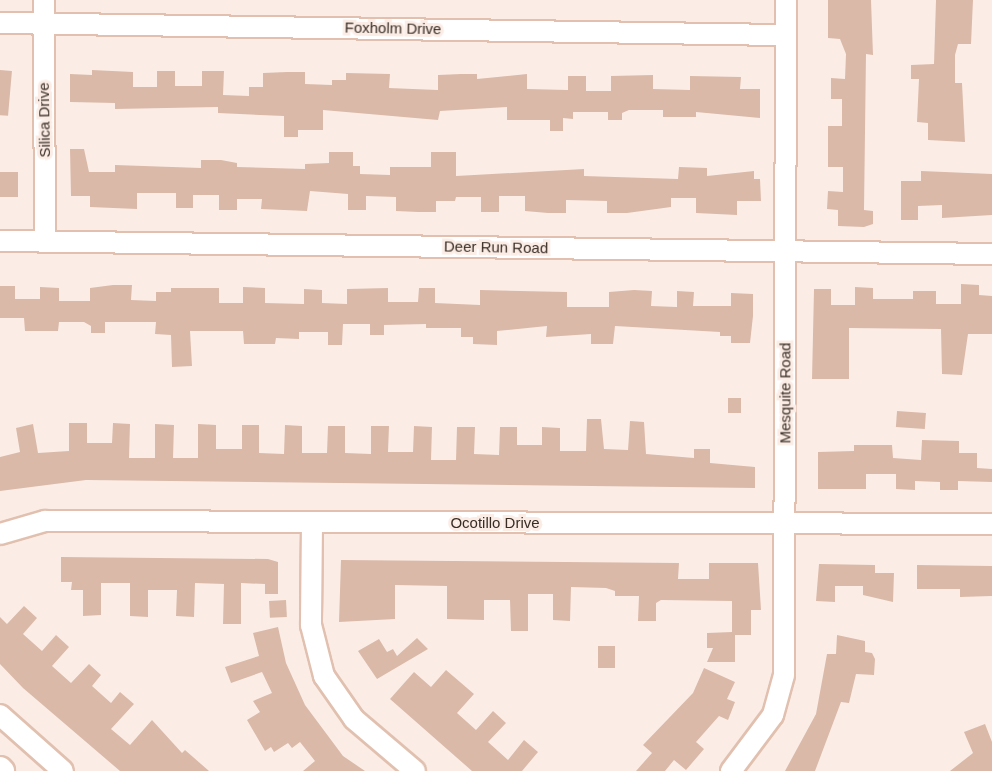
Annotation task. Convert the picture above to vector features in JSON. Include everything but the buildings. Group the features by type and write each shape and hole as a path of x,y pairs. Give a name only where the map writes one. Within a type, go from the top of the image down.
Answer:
{"street":[{"name":"Silica Drive","path":"44,0 45,240"},
{"name":"Mesquite Road","path":"731,771 773,715 784,675 786,0"},
{"name":"Foxholm Drive","path":"0,23 785,34"},
{"name":"Deer Run Road","path":"0,241 992,254"},
{"name":"Ocotillo Drive","path":"0,534 45,521 312,524 785,521 992,524"},
{"path":"312,524 311,625 324,676 354,719 415,771"},
{"path":"0,716 63,771"}]}
